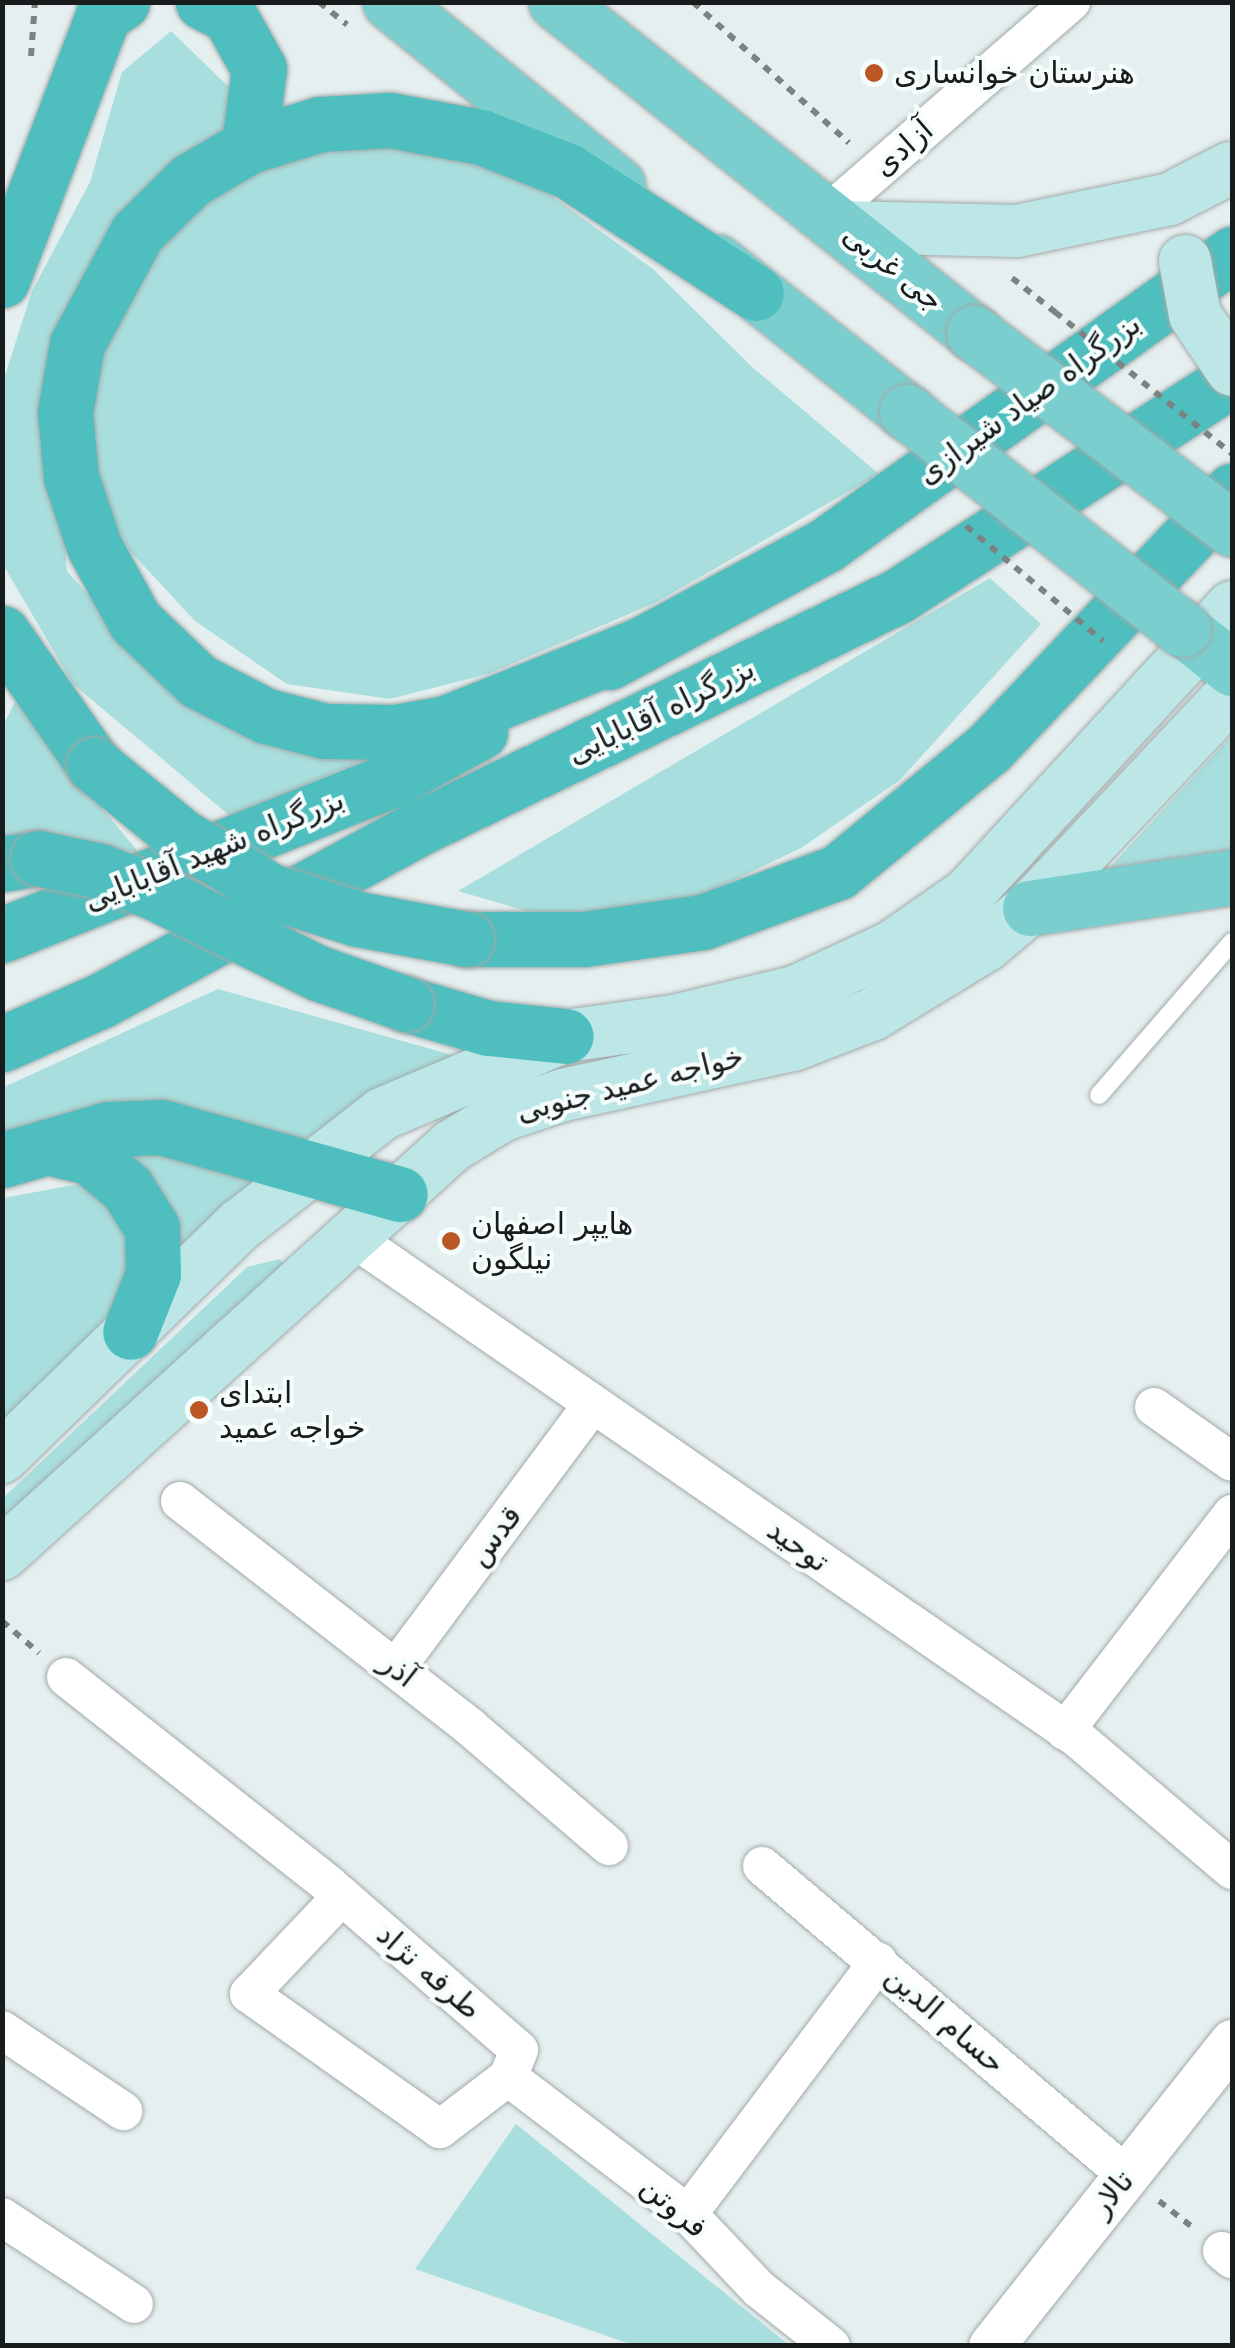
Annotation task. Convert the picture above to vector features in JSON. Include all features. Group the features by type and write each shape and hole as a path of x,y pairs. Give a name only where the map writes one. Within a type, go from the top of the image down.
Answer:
{"highway":[{"path":"58,128 72,2"},
{"path":"2,280 104,15 122,2"},
{"path":"202,2 229,16 259,69 249,146"},
{"path":"640,646 446,724 395,732 325,731 266,716 198,681 135,621 94,546 71,476 66,412 77,344 137,234 190,180 249,146 320,124 390,120 481,137 568,171 756,293"},
{"name":"بزرگراه صیاد شیرازی","path":"640,646 826,545 1209,257"},
{"name":"بزرگراه آقابابایی","path":"2,1044 102,1000 424,826 898,596 1232,380"},
{"path":"2,633 94,765 182,836 270,891 358,919 466,939 584,939 703,922 838,872 988,748 1232,491"},
{"name":"بزرگراه شهید آقابابایی","path":"19,928 394,779 640,646"},
{"path":"20,861 118,878 318,972 406,1004 488,1028 566,1036"},
{"path":"25,1153 109,1129 161,1127 400,1194"},
{"path":"25,1153 90,1158 127,1188 152,1228 153,1274 130,1332"}],"main road":[{"path":"390,2 907,412 1211,636"},
{"name":"جی غربی","path":"556,2 974,333 1232,529"},
{"path":"834,221 1017,231 1170,199 1231,166"},
{"path":"1231,166 1190,229 1209,257 1195,315 1232,370"},
{"name":"خواجه عمید جنوبی","path":"2,1456 250,1216 382,1114 566,1036 674,1021 795,992 892,947 968,894 1211,636"},
{"name":"خواجه عمید جنوبی","path":"2,1554 452,1146 503,1115 563,1095 793,1045 873,1014 986,945 1030,908 1232,694"},
{"path":"1030,908 1232,877"},
{"path":"250,1216 299,1238 312,1252 314,1274"}],"street":[{"name":"آزادی","path":"834,221 876,171 1071,2"},
{"name":"توحید","path":"353,1238 1065,1730 1232,1870"},
{"name":"قدس","path":"396,1668 593,1404"},
{"path":"1154,1407 1232,1462"},
{"name":"آذر","path":"180,1501 396,1668 610,1846"},
{"path":"1065,1730 1232,1514"},
{"name":"طرفه نژاد","path":"66,1677 342,1896 519,2050 508,2077"},
{"name":"حسام الدین","path":"762,1866 1126,2175"},
{"path":"342,1896 249,1994 440,2128 508,2077"},
{"path":"688,2214 878,1962"},
{"path":"2,2030 123,2111"},
{"name":"تالار","path":"991,2346 1232,2042"},
{"name":"فروتن","path":"508,2077 688,2214 760,2289 831,2346"},
{"path":"2,2217 134,2304"}],"lane":[{"path":"1100,1095 1232,942"}],"path":[{"path":"693,2 876,171"},
{"path":"1054,312 1232,454"},
{"path":"959,520 1103,641"},
{"path":"1126,2175 1227,2255"}],"shaded area":[{"path":"171,31 236,94 230,141 53,389 67,571 148,663 369,758 230,816 73,684 5,568 2,385 32,291 90,182 122,72"},
{"path":"390,139 535,184 653,269 751,366 879,474 655,603 488,674 390,699 287,684 195,621 130,551 96,492 86,446 111,292 174,214 280,153"},
{"path":"990,578 1041,624 900,780 801,848 697,898 557,920 458,891"},
{"path":"15,702 139,853 55,840 3,846 2,728"},
{"path":"1232,735 1232,859 1101,877"},
{"path":"218,989 470,1060 298,1151 3,1142 2,1088"},
{"path":"154,1154 220,1167 272,1186 182,1252 164,1207 112,1156"},
{"path":"96,1181 140,1245 119,1320 3,1425 3,1198"},
{"path":"280,1259 292,1275 3,1541 3,1498 247,1267"},
{"path":"516,2124 789,2345 633,2345 415,2269"}],"place":[{"name":"هنرستان خوانساری","path":"874,73"},
{"name":"هایپر اصفهان نیلگون","path":"451,1241"},
{"name":"ابتدای خواجه عمید","path":"199,1410"}]}
